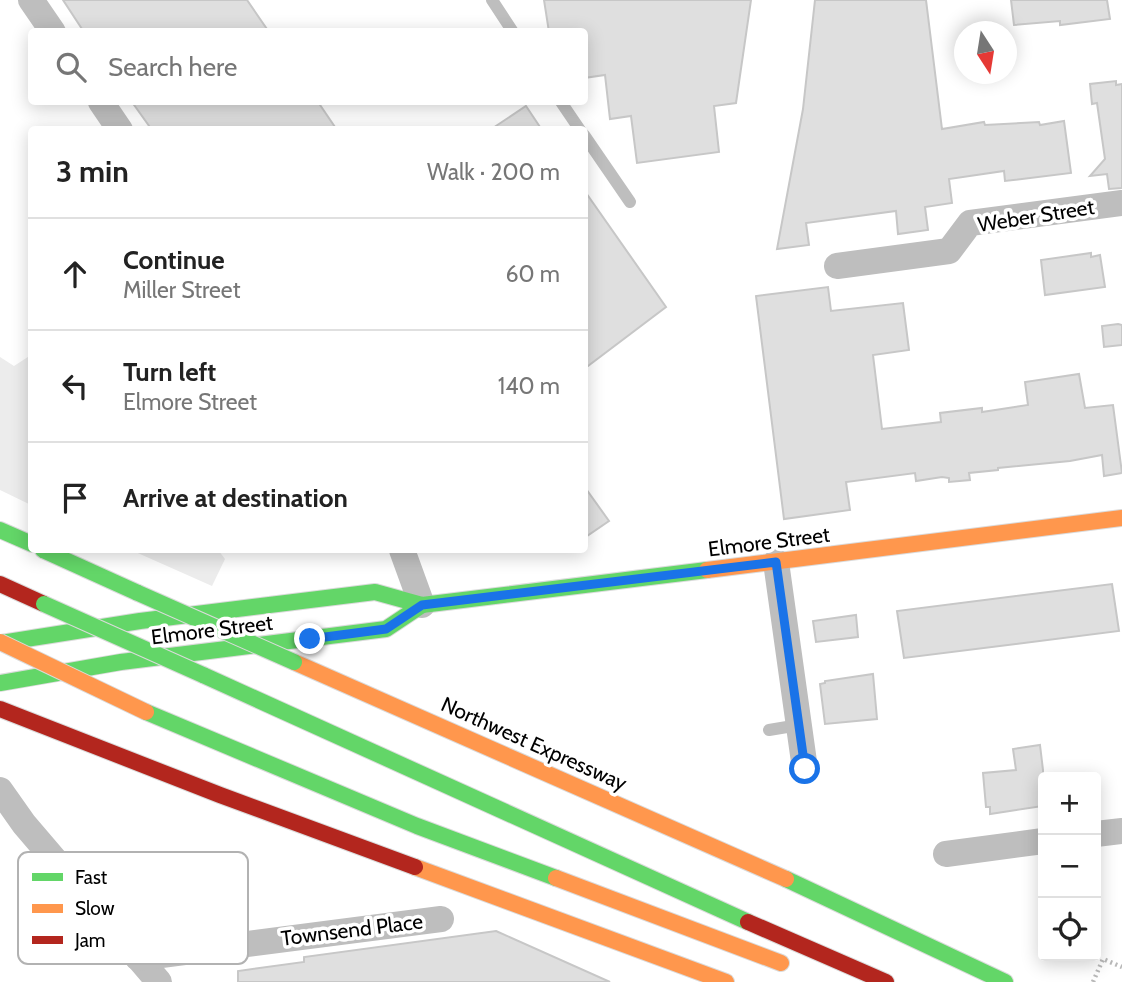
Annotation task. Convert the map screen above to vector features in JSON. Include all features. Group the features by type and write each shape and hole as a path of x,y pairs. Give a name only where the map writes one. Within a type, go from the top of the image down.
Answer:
{"main road":[{"name":"Elmore Street","path":"0,643 140,621 375,592 422,605 1122,518"},
{"path":"0,530 28,542"},
{"name":"Northwest Expressway","path":"50,553 1009,977"},
{"path":"0,584 683,894 886,982"},
{"name":"Elmore Street","path":"0,683 121,662 386,629 422,605"},
{"path":"0,643 146,712 430,831 794,968"},
{"path":"0,709 726,982"},
{"path":"224,745 413,842"},
{"path":"460,866 578,928"}],"street":[{"path":"31,0 49,28"},
{"path":"103,105 117,126"},
{"name":"Weber Street","path":"837,265 949,251 971,223 1122,203"},
{"path":"403,553 422,605"},
{"path":"776,562 805,769"},
{"path":"0,790 48,852"},
{"path":"1101,833 1122,831"},
{"path":"946,854 1038,842"},
{"name":"Townsend Place","path":"248,944 441,919"},
{"path":"143,964 159,982"}],"lane":[{"path":"492,0 510,28"},
{"path":"563,105 577,126"},
{"path":"588,141 630,202"},
{"path":"769,730 799,725"}],"path":[{"path":"1093,982 1103,959 1122,967"}],"shaded area":[{"path":"0,357 14,366 28,357 28,504 0,490"},
{"path":"138,553 220,553 225,559 212,586"}],"building":[{"path":"63,0 247,0 266,28 81,28"},
{"path":"544,0 751,0 736,103 714,106 719,152 637,163 631,116 610,119 605,75 588,77 588,28 548,28"},
{"path":"815,0 926,0 942,129 984,122 985,125 1039,122 1040,125 1064,121 1071,173 1005,181 1004,171 949,179 952,203 925,207 928,230 898,234 896,211 806,223 809,245 777,249 803,109"},
{"path":"1011,0 1107,0 1110,19 1060,25 1060,21 1017,25 1017,21 1014,21"},
{"path":"1116,81 1116,85 1122,84 1122,188 1109,189 1107,174 1090,176 1105,159 1097,103 1092,104 1090,84"},
{"path":"134,105 320,105 334,126 149,126"},
{"path":"526,106 539,126 496,126"},
{"path":"588,196 666,307 588,366"},
{"path":"1091,253 1091,257 1100,255 1105,287 1045,295 1041,260"},
{"path":"828,287 831,311 903,303 909,350 873,355 882,429 941,422 940,413 982,408 982,412 1028,405 1025,382 1079,374 1085,408 1113,405 1122,473 1104,476 1102,455 969,473 970,480 949,482 949,478 942,477 916,481 915,473 846,482 850,510 784,519 756,296"},
{"path":"1122,325 1122,345 1104,347 1102,326"},
{"path":"588,492 609,521 588,535"},
{"path":"1112,584 1119,631 904,658 897,611"},
{"path":"856,615 858,637 816,642 813,621"},
{"path":"873,674 877,719 825,724 820,684"},
{"path":"1040,745 1043,772 1038,772 1038,807 990,814 990,807 986,807 983,773 1016,770 1013,749"},
{"path":"496,931 610,982 238,982 238,971 304,962 304,957"}],"traffic: fast":[{"path":"0,530 28,542"},
{"path":"50,553 138,593"},
{"path":"0,643 140,621 375,592 422,605 707,570"},
{"path":"138,593 294,662"},
{"path":"44,604 203,675"},
{"path":"0,683 121,662 386,629 422,605"},
{"path":"203,675 748,922"},
{"path":"146,712 417,826 556,878"},
{"path":"786,879 1005,982"}],"traffic: slow":[{"path":"707,570 1122,518"},
{"path":"0,642 146,712"},
{"path":"294,662 786,879"},
{"path":"415,867 726,982"},
{"path":"556,878 781,963"}],"traffic: jam":[{"path":"0,584 44,604"},
{"path":"0,709 415,867"},
{"path":"748,922 886,982"}],"route":[{"path":"310,639 386,629 422,605 776,562 805,769"}]}
